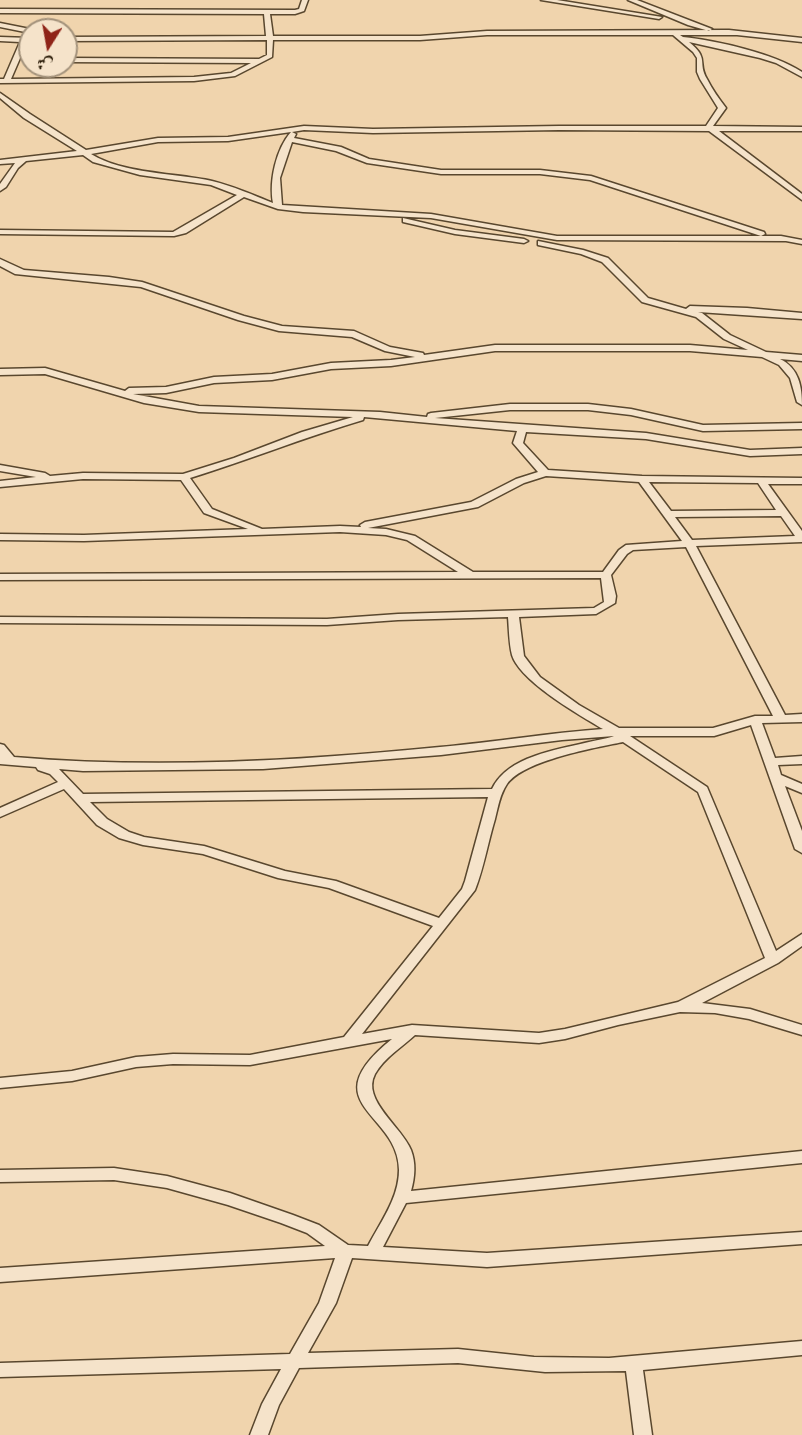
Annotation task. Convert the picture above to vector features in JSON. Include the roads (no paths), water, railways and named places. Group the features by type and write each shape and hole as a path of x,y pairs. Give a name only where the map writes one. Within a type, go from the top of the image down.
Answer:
{"street":[{"path":"61,11 65,0"},
{"path":"0,11 300,11 305,0"},
{"path":"544,0 649,15 737,33 802,40"},
{"path":"631,0 690,24"},
{"path":"4,81 212,78 233,75 270,56 272,49 268,39 267,11"},
{"path":"0,24 18,28"},
{"path":"78,39 420,38 487,33 737,33"},
{"path":"674,34 691,44 700,58 700,72 703,79 722,108 709,127"},
{"path":"0,39 18,40"},
{"path":"683,39 774,61 802,75"},
{"path":"78,60 262,61"},
{"path":"4,81 18,63"},
{"path":"0,95 82,153 127,170 212,183 278,207 449,218 557,238 789,239"},
{"path":"709,127 802,198"},
{"path":"0,162 82,153 158,140 228,139 297,129 388,131 709,127 802,129"},
{"path":"278,207 274,192 276,171 297,129"},
{"path":"290,140 350,153 367,161 441,172 540,172 591,178 734,227 802,242"},
{"path":"0,189 7,181 12,169 24,159"},
{"path":"0,232 174,234 183,231 244,194"},
{"path":"354,213 409,221 455,232 544,244 596,256 612,266 645,300 699,315 727,337 768,355 794,376 802,402"},
{"path":"0,262 15,271 24,273 109,279 142,285 282,329 354,334 388,349 430,357"},
{"path":"679,309 747,310 802,316"},
{"path":"122,392 166,390 204,381 261,378 331,366 378,365 495,348 668,347 802,358"},
{"path":"1,372 45,371 157,403 199,409 368,415 522,429 646,436 750,453 802,451"},
{"path":"410,419 510,407 588,407 631,412 703,428 802,426"},
{"path":"0,484 64,478 143,475 184,477 305,434 368,415"},
{"path":"522,429 518,443 545,473"},
{"path":"0,468 64,478"},
{"path":"340,530 474,505 488,500 520,481 545,473 642,479 802,482"},
{"path":"184,477 208,512 266,532"},
{"path":"642,479 690,543 780,718"},
{"path":"761,481 802,539"},
{"path":"668,514 784,513"},
{"path":"0,537 84,538 340,530 386,532 405,536 472,576"},
{"path":"0,620 327,622 398,617 596,611 609,603 606,575 623,552 630,547 802,539"},
{"path":"0,577 606,575"},
{"path":"513,614 518,656 536,679 574,708 620,735 703,790 773,960"},
{"path":"7,760 83,767 263,765 441,751 542,738 714,732 755,720 802,718"},
{"path":"755,720 802,849"},
{"path":"348,1042 462,899 474,877 488,819 503,780 542,759 620,735"},
{"path":"0,748 7,760 54,771 102,822 124,835 142,841 204,850 283,875 331,884 442,924"},
{"path":"770,762 802,760"},
{"path":"775,777 802,789"},
{"path":"0,813 67,783"},
{"path":"79,798 497,793"},
{"path":"680,1007 773,960 802,939"},
{"path":"0,1083 72,1076 136,1062 172,1059 250,1060 412,1030 539,1038 680,1007 715,1008 750,1014 802,1030"},
{"path":"372,1252 400,1198 407,1174 403,1149 378,1116 366,1094 366,1078 379,1058 412,1030"},
{"path":"400,1198 802,1156"},
{"path":"0,1176 102,1174 141,1176 219,1196 287,1219 313,1229 345,1251"},
{"path":"0,1275 345,1251 487,1260 802,1238"},
{"path":"259,1435 270,1405 293,1361 323,1312 339,1277 345,1251"},
{"path":"0,1370 458,1356 545,1365 633,1363 802,1348"},
{"path":"633,1363 643,1435"}]}
